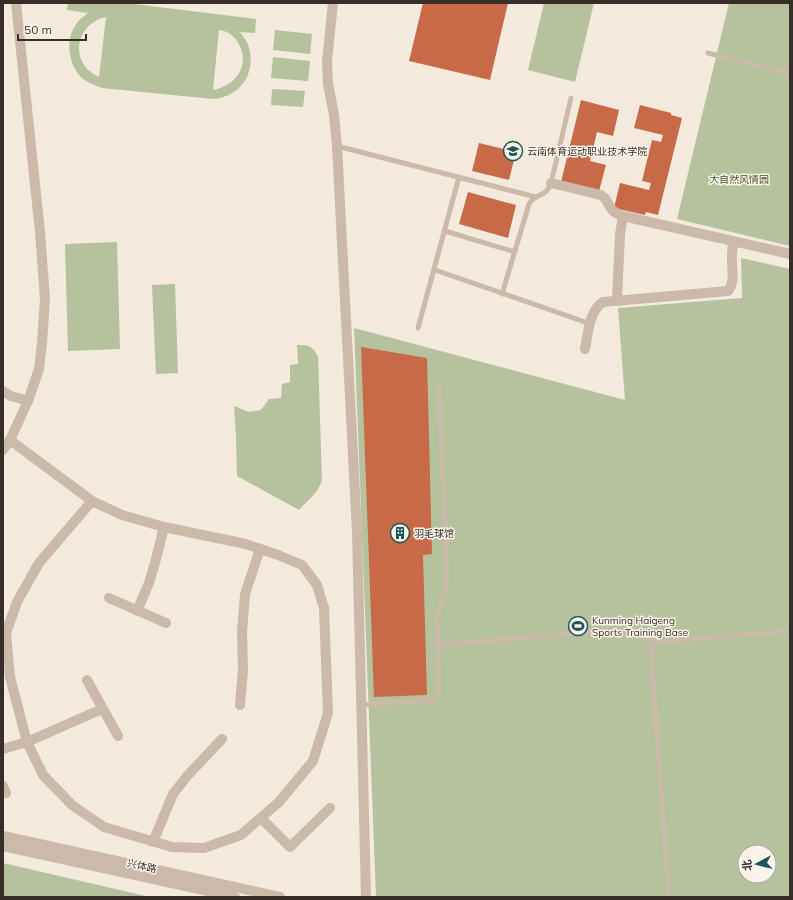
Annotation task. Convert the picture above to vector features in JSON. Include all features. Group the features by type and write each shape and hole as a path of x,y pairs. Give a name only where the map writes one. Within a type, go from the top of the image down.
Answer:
{"street":[{"path":"3,450 10,440 28,401 39,370 45,299 42,254 16,3"},
{"path":"333,3 327,61 328,84 334,115 337,146 357,532 366,897"},
{"path":"551,183 601,195 605,198 611,210 623,216 790,254"},
{"path":"617,300 620,234 623,216"},
{"path":"585,349 593,313 598,305 603,302 728,291 733,280 732,254 734,242"},
{"path":"3,391 11,396 28,401"},
{"path":"10,440 92,501 122,514 164,527 246,544 260,549 302,565 317,585 324,608 328,713 313,761 279,802 241,835 204,848 172,848 104,827 72,805 43,775 27,742 10,677 4,633 17,602 39,563 92,501"},
{"path":"137,611 149,583 164,527"},
{"path":"240,705 243,670 242,632 245,594 260,549"},
{"path":"109,598 166,623"},
{"path":"87,680 118,736"},
{"path":"3,749 27,742 102,709"},
{"path":"153,842 173,794 188,775 222,739"},
{"path":"261,818 290,847 330,808"},
{"name":"兴体路","path":"3,836 280,897"},
{"name":"兴体路","path":"3,846 235,897"}],"lane":[{"path":"708,53 790,74"},
{"path":"502,294 529,204 536,197 546,193 551,183 571,98"},
{"path":"337,146 536,197"},
{"path":"418,328 459,177"},
{"path":"445,231 515,252"},
{"path":"434,270 591,324"},
{"path":"362,705 422,702 434,700 438,697 437,616 447,578 439,383"},
{"path":"437,645 630,629 639,631 658,642 790,631"},
{"path":"650,638 669,897"}],"green space":[{"path":"68,3 126,3 256,19 255,33 240,32 247,42 251,58 248,75 238,89 231,94 213,99 102,88 89,83 82,78 71,60 69,46 72,32 78,22 88,13 67,10","holes":["106,17 99,77 89,71 83,63 79,45 87,28 95,21","219,30 225,31 234,37 241,50 243,58 240,72 235,78 222,87 213,90"]},
{"path":"544,3 594,3 575,82 528,70"},
{"name":"大自然风情园","path":"729,3 790,3 790,246 677,219"},
{"path":"275,30 312,34 310,54 273,50"},
{"path":"273,57 310,61 308,81 271,78"},
{"path":"272,89 305,91 303,107 271,105"},
{"path":"117,242 120,349 68,351 65,244"},
{"name":"Kunming Haigeng Sports Training Base","path":"741,258 790,269 790,897 376,897 354,328 625,400 618,308 742,298"},
{"path":"175,284 178,373 156,374 152,285"},
{"path":"297,345 305,345 312,348 318,357 322,480 316,492 299,510 237,476 234,406 249,412 261,410 269,399 281,398 282,384 290,382 290,365 298,364"},
{"path":"3,863 150,897 3,897"}],"building":[{"path":"423,3 508,3 490,80 409,61"},
{"path":"581,100 619,110 613,136 597,132 590,161 606,165 599,191 561,182"},
{"path":"640,105 671,113 671,115 682,118 658,215 646,212 645,215 614,208 620,183 649,190 651,183 642,181 652,140 661,142 663,135 634,128"},
{"path":"479,143 516,152 509,180 472,171"},
{"path":"468,192 516,205 508,238 459,224"},
{"name":"羽毛球馆","path":"361,347 427,358 432,554 423,555 427,695 374,697"}],"place":[{"name":"云南体育运动职业技术学院","path":"513,151"},
{"name":"羽毛球馆","path":"400,533"},
{"name":"Kunming Haigeng Sports Training Base","path":"578,626"}]}
